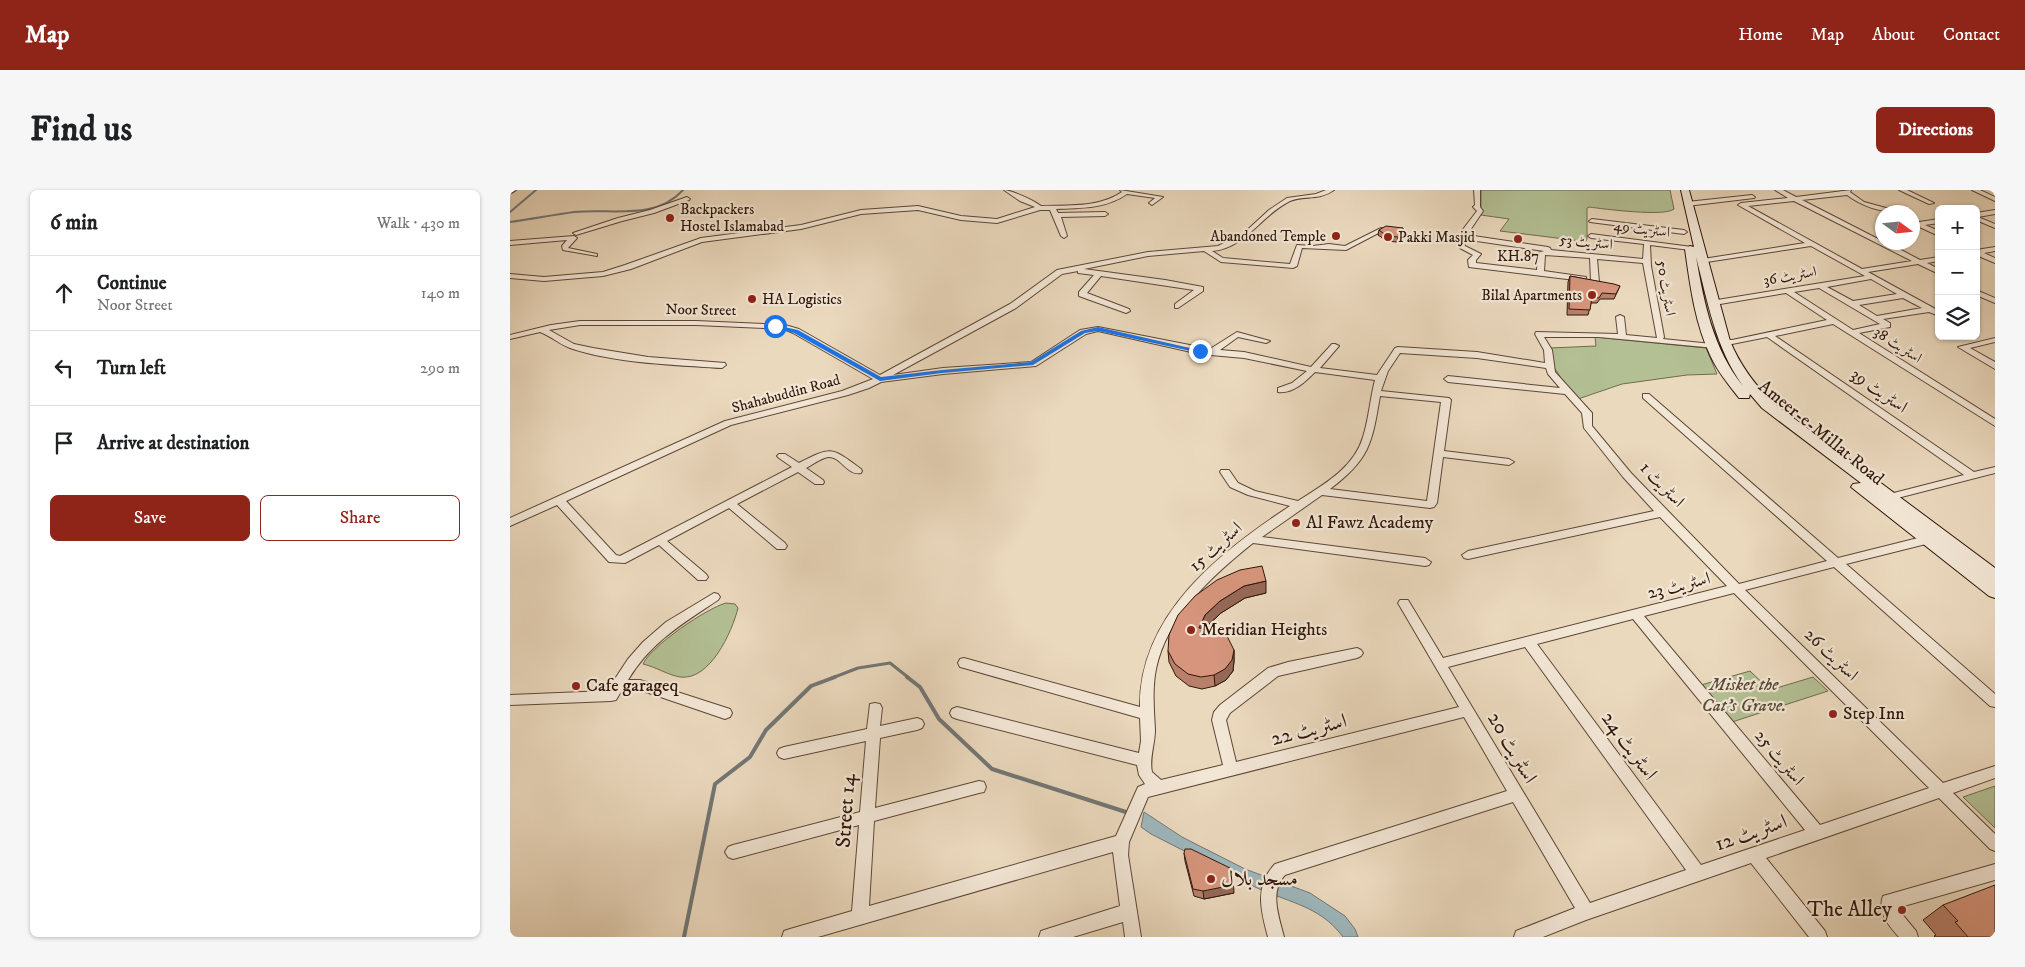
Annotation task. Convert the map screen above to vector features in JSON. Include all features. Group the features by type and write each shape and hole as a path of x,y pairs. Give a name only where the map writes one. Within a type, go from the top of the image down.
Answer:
{"main road":[{"name":"Ameer-e-Millat Road","path":"1685,190 1703,261 1707,302"},
{"path":"1684,232 1684,222 1689,209"},
{"name":"Ameer-e-Millat Road","path":"1684,232 1729,377 1752,404 1882,499 1992,572"},
{"name":"Ameer-e-Millat Road","path":"1882,499 1926,540 1995,592"}],"street":[{"path":"1007,190 1022,200 1033,203 1040,208"},
{"name":"Shahabuddin Road","path":"510,522 728,423 845,393 880,379 1012,306 1053,276 1072,270 1148,254 1220,248 1236,240 1258,224 1271,211 1289,199 1317,196 1331,190"},
{"path":"1463,237 1466,229 1476,220 1480,211 1476,207 1478,206 1477,190"},
{"path":"1778,190 1935,270"},
{"path":"1902,190 1931,203"},
{"path":"1975,190 1995,198"},
{"path":"510,276 544,279 603,274 628,267 701,240 801,227 861,212 918,208 961,218 989,221 1040,208 1096,206 1114,200 1124,191 1160,197 1152,203"},
{"path":"1875,207 1862,203 1847,191 1741,206 1935,312"},
{"path":"1689,209 1757,196"},
{"path":"510,241 574,236 687,199"},
{"path":"1049,207 1053,208 1057,215 1064,236"},
{"path":"1980,215 1995,212"},
{"path":"1057,215 1105,214"},
{"path":"1631,216 1632,226"},
{"path":"1980,218 1995,226"},
{"path":"1920,222 1935,220"},
{"path":"1592,221 1684,232"},
{"path":"1920,225 1935,232"},
{"path":"1206,250 1221,260 1293,266 1300,246 1346,248 1383,229"},
{"path":"574,236 565,246 564,250 595,255"},
{"name":"اسٹریٹ 49","path":"1591,236 1690,248"},
{"path":"1548,249 1463,237 1458,238 1460,246 1477,254 1472,260 1472,265 1540,272 1599,282 1593,256"},
{"name":"اسٹریٹ 50","path":"1647,243 1647,261 1660,337"},
{"path":"1703,261 1811,244"},
{"path":"1980,251 1995,249"},
{"name":"اسٹریٹ 53","path":"1540,272 1541,257 1544,252 1647,261"},
{"path":"1980,254 1995,261"},
{"path":"1861,271 1935,260"},
{"path":"1072,270 1165,282 1200,290 1178,306"},
{"path":"1100,273 1082,294 1126,311"},
{"name":"اسٹریٹ 36","path":"1707,302 1872,277"},
{"path":"1821,286 1887,325 1853,332"},
{"name":"اسٹریٹ 38","path":"1791,290 1835,321 1995,423"},
{"path":"1980,294 1995,301"},
{"path":"1851,304 1905,295"},
{"path":"1876,318 1930,309"},
{"path":"1620,317 1622,337 1718,344 1835,321"},
{"name":"Noor Street","path":"510,337 539,329 580,323 696,323 785,328 796,331 880,379"},
{"path":"539,329 551,333 573,346 682,363 722,365"},
{"path":"880,379 942,371 1033,364 1083,332 1098,329 1200,351 1244,355 1313,369 1380,378"},
{"path":"1212,352 1237,334 1266,341"},
{"name":"اسٹریٹ 1","path":"1622,337 1599,334 1539,334 1548,350 1551,372 1566,391 1588,413 1587,426 1627,475 1737,589"},
{"name":"اسٹریٹ 39","path":"1767,334 1973,476"},
{"path":"1980,336 1992,341"},
{"path":"1992,341 1962,347 1995,366"},
{"path":"1282,390 1291,388 1335,346"},
{"name":"اسٹریٹ 15","path":"1160,787 1147,779 1144,774 1148,734 1146,714 1148,676 1152,659 1160,640 1182,607 1216,567 1251,539 1319,492 1359,456 1368,433 1380,378 1398,350 1476,355 1550,366"},
{"path":"1376,393 1447,386 1566,391"},
{"path":"1319,492 1430,505 1432,503 1447,386"},
{"path":"1646,396 1995,702"},
{"path":"559,500 613,559 621,560 661,541 798,467 830,453 857,471"},
{"path":"1439,453 1510,462"},
{"path":"782,456 819,482"},
{"path":"1882,499 1995,470"},
{"path":"1225,472 1234,485 1252,493 1299,505"},
{"path":"731,504 781,546"},
{"path":"1468,555 1662,513"},
{"path":"1251,539 1425,562"},
{"name":"اسٹریٹ 23","path":"1440,664 1926,540"},
{"path":"661,541 702,577"},
{"path":"1972,574 1992,572"},
{"name":"اسٹریٹ 26","path":"1737,589 1941,791"},
{"path":"510,700 611,696 633,661 647,644 714,597"},
{"name":"اسٹریٹ 20","path":"1404,603 1515,795 1586,912"},
{"name":"اسٹریٹ 25","path":"1636,615 1817,833"},
{"name":"اسٹریٹ 24","path":"1528,643 1698,874"},
{"path":"1231,770 1218,720 1225,709 1273,672 1288,667 1358,653"},
{"path":"964,663 1146,714"},
{"path":"619,685 640,685 725,713"},
{"name":"Street 14","path":"860,917 875,708"},
{"name":"اسٹریٹ 22","path":"1133,937 1120,855 1122,842 1132,814 1143,792 1466,711"},
{"path":"957,713 1145,762"},
{"path":"784,753 917,724"},
{"name":"اسٹریٹ 12","path":"1522,937 1586,912 1995,772"},
{"path":"733,852 979,788"},
{"path":"1941,791 1995,844"},
{"path":"1276,937 1267,896 1272,880 1280,869 1515,795"},
{"path":"790,937 1122,842"},
{"path":"1754,854 1819,937"},
{"path":"1910,937 1891,914 1888,907 1889,902 1995,872"},
{"path":"1047,937 1128,912"}],"green space":[{"path":"1481,190 1670,190 1674,209 1647,212 1589,207 1587,208 1587,239 1586,241 1581,241 1500,231 1509,219 1481,215"},
{"path":"1595,337 1706,348 1717,374 1687,375 1622,384 1575,400 1550,361 1550,348 1596,346"},
{"path":"726,603 735,604 738,608 731,629 718,653 701,671 691,676 680,677 643,664 648,656 680,629 706,612"},
{"name":"Misket the Cat's Grave.","path":"1750,671 1770,690 1813,677 1828,691 1732,722 1701,685"},
{"path":"1995,786 1995,828 1963,797"}],"water":[{"path":"1144,812 1182,837 1245,869 1310,893 1345,916 1355,929 1358,937 1343,937 1334,926 1312,911 1263,891 1151,834 1141,827"}],"building":[{"path":"1386,226 1403,228 1398,237 1387,236 1379,230"},
{"name":"Bilal Apartments","path":"1570,276 1620,286 1616,294 1602,293 1599,298 1592,297 1590,310 1569,309"},
{"name":"Meridian Heights","path":"1262,566 1266,581 1244,586 1220,601 1205,615 1199,628 1217,630 1227,636 1234,650 1232,660 1225,669 1214,675 1201,677 1188,674 1175,664 1168,651 1169,635 1178,615 1195,596 1217,580 1240,570"},
{"name":"مسجد بلال","path":"1185,849 1191,849 1230,868 1233,874 1233,885 1203,891 1193,889 1184,853"},
{"path":"1995,885 1995,937 1968,937 1955,922 1958,921 1943,905"}],"waterway":[{"path":"510,212 536,190"},
{"path":"510,222 574,212 646,210 672,200 683,190"},
{"path":"832,678 858,668 890,663 909,678"},
{"path":"684,937 715,784 750,757 766,730 811,686 835,677"},
{"path":"907,677 920,687 939,719 992,769 1129,813"}],"place":[{"name":"Backpackers Hostel Islamabad","path":"670,218"},
{"name":"Abandoned Temple","path":"1336,236"},
{"name":"Pakki Masjid","path":"1388,237"},
{"name":"KH.87","path":"1518,239"},
{"name":"Bilal Apartments","path":"1592,295"},
{"name":"HA Logistics","path":"752,299"},
{"name":"Al Fawz Academy","path":"1296,523"},
{"name":"Meridian Heights","path":"1191,630"},
{"name":"Cafe garageq","path":"576,686"},
{"name":"Step Inn","path":"1833,714"},
{"name":"مسجد بلال","path":"1211,879"},
{"name":"The Alley","path":"1902,910"}],"route":[{"path":"775,326 796,331 880,379 942,371 1033,364 1083,332 1098,329 1200,351"}]}
